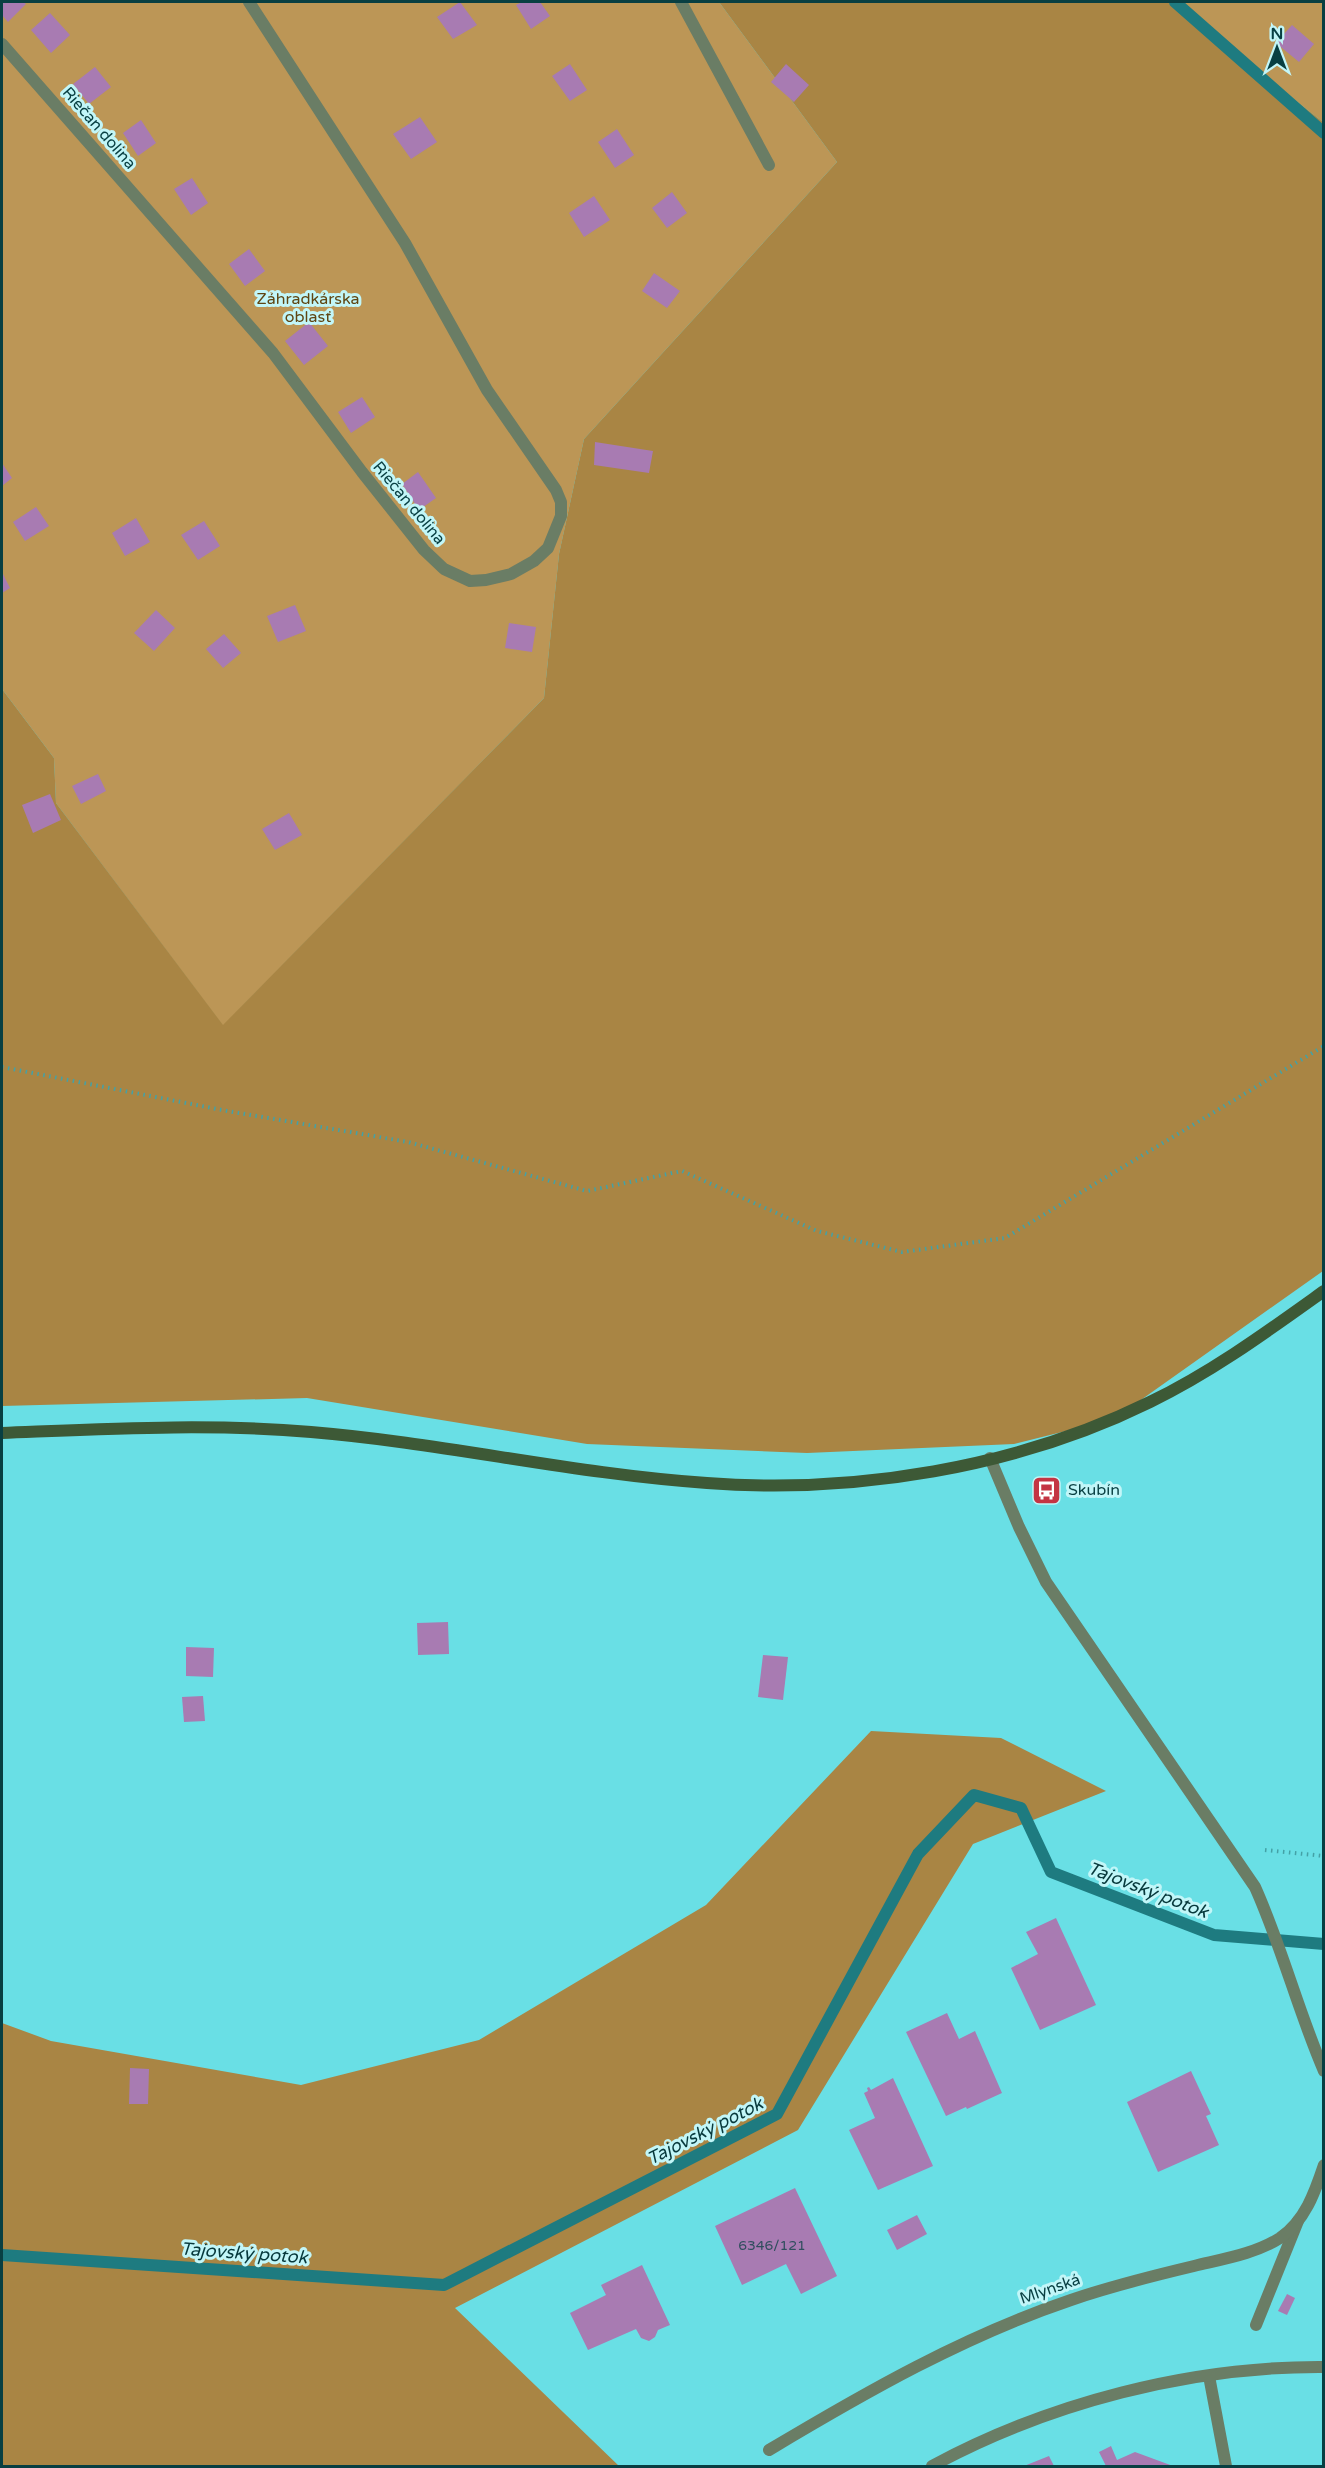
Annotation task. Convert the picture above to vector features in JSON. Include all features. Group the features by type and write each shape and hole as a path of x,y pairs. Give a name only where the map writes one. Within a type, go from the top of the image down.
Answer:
{"main road":[{"path":"2,1433 194,1427 310,1432 448,1448 588,1470 709,1483 819,1484 910,1475 990,1458 1067,1437 1150,1402 1245,1348 1323,1291"}],"street":[{"name":"Riečan dolina","path":"2,45 273,353 424,550 444,569 470,581 511,574 534,561 548,548 561,516 561,502 556,490 487,390 405,243 249,2"},
{"path":"681,2 769,165"},
{"path":"990,1458 1019,1527 1046,1582 1255,1887 1270,1920 1290,1986 1323,2071"},
{"name":"Mlynská","path":"769,2450 916,2366 1016,2318 1108,2287 1254,2251 1281,2237 1298,2221 1315,2192 1323,2165"},
{"path":"1256,2325 1298,2221"},
{"path":"932,2466 1011,2429 1068,2408 1129,2392 1258,2369 1323,2367"},
{"path":"1209,2376 1226,2466"}],"path":[{"path":"2,1067 222,1110 408,1142 587,1191 682,1171 817,1231 902,1252 1005,1238 1323,1046"},
{"path":"1229,1846 1323,1856"}],"green space":[{"name":"Záhradkárska oblasť","path":"2,2 719,2 837,162 584,439 559,554 544,698 223,1026 56,803 54,758 2,689"},
{"path":"1171,2 1323,2 1323,122"}],"shaded area":[{"path":"719,2 1171,2 1323,122 1323,1271 1114,1419 1014,1444 807,1453 587,1444 307,1398 2,1406 2,689 54,758 56,803 223,1025 544,698 559,554 584,439 837,162"},
{"path":"871,1731 1001,1738 1106,1791 973,1844 798,2130 455,2308 619,2466 2,2466 2,2023 51,2041 301,2085 479,2040 706,1905"}],"building":[{"path":"2,2 26,4 8,22 2,15"},
{"path":"460,2 477,25 453,39 437,17"},
{"path":"522,2 540,2 550,16 531,29 516,5"},
{"path":"50,13 70,35 51,53 31,30"},
{"path":"1292,25 1314,44 1299,62 1276,43"},
{"path":"570,64 587,90 570,101 552,76"},
{"path":"786,64 809,85 794,102 771,82"},
{"path":"95,67 111,87 89,104 73,84"},
{"path":"420,117 437,142 411,159 393,134"},
{"path":"141,120 156,143 138,156 123,133"},
{"path":"617,129 634,155 615,168 598,142"},
{"path":"192,178 208,203 191,215 174,189"},
{"path":"672,192 687,213 667,228 652,208"},
{"path":"594,196 610,220 584,237 569,213"},
{"path":"249,249 265,271 245,286 229,264"},
{"path":"654,273 680,291 667,308 642,291"},
{"path":"309,322 328,346 304,365 285,341"},
{"path":"362,397 375,417 351,433 338,412"},
{"path":"595,442 653,451 649,473 594,465"},
{"path":"2,463 12,478 2,486"},
{"path":"418,472 436,498 419,510 402,484"},
{"path":"36,507 49,526 25,541 13,522"},
{"path":"136,518 150,542 125,556 112,533"},
{"path":"204,521 220,546 198,560 181,535"},
{"path":"2,572 10,588 2,593"},
{"path":"295,605 306,631 278,642 267,616"},
{"path":"156,610 175,628 154,651 134,633"},
{"path":"509,623 536,627 532,652 505,648"},
{"path":"224,634 241,653 223,668 206,649"},
{"path":"98,774 106,791 81,804 72,786"},
{"path":"50,794 61,820 33,833 22,805"},
{"path":"289,813 302,835 275,850 262,829"},
{"path":"448,1622 449,1654 418,1655 417,1623"},
{"path":"186,1647 214,1648 213,1677 186,1676"},
{"path":"763,1655 788,1657 783,1700 758,1697"},
{"path":"203,1696 205,1721 184,1722 182,1697"},
{"path":"1056,1918 1096,2005 1040,2030 1011,1968 1038,1954 1026,1932"},
{"path":"947,2013 959,2039 975,2031 1002,2093 946,2116 906,2032"},
{"path":"130,2068 149,2069 148,2104 129,2104"},
{"path":"1191,2071 1211,2114 1206,2116 1219,2145 1158,2172 1127,2102"},
{"path":"893,2078 933,2166 878,2190 849,2130 875,2118 864,2093 868,2091 867,2088 871,2090"},
{"path":"795,2188 837,2276 801,2294 786,2264 742,2285 715,2226"},
{"path":"917,2215 927,2234 897,2250 887,2230"},
{"path":"642,2265 670,2325 658,2330 655,2337 649,2341 641,2338 636,2329 588,2350 570,2313 606,2295 601,2285"},
{"path":"1287,2294 1295,2298 1287,2315 1278,2311"},
{"path":"1111,2446 1117,2460 1135,2452 1173,2466 1106,2466 1099,2452"},
{"path":"1049,2456 1054,2466 1024,2466"}],"waterway":[{"path":"1175,2 1324,133"},
{"name":"Tajovský potok","path":"2,2255 444,2285 777,2114 918,1854 974,1795 1021,1808 1051,1872 1214,1935 1324,1944"}],"place":[{"name":"Skubín","path":"1047,1490"}]}
